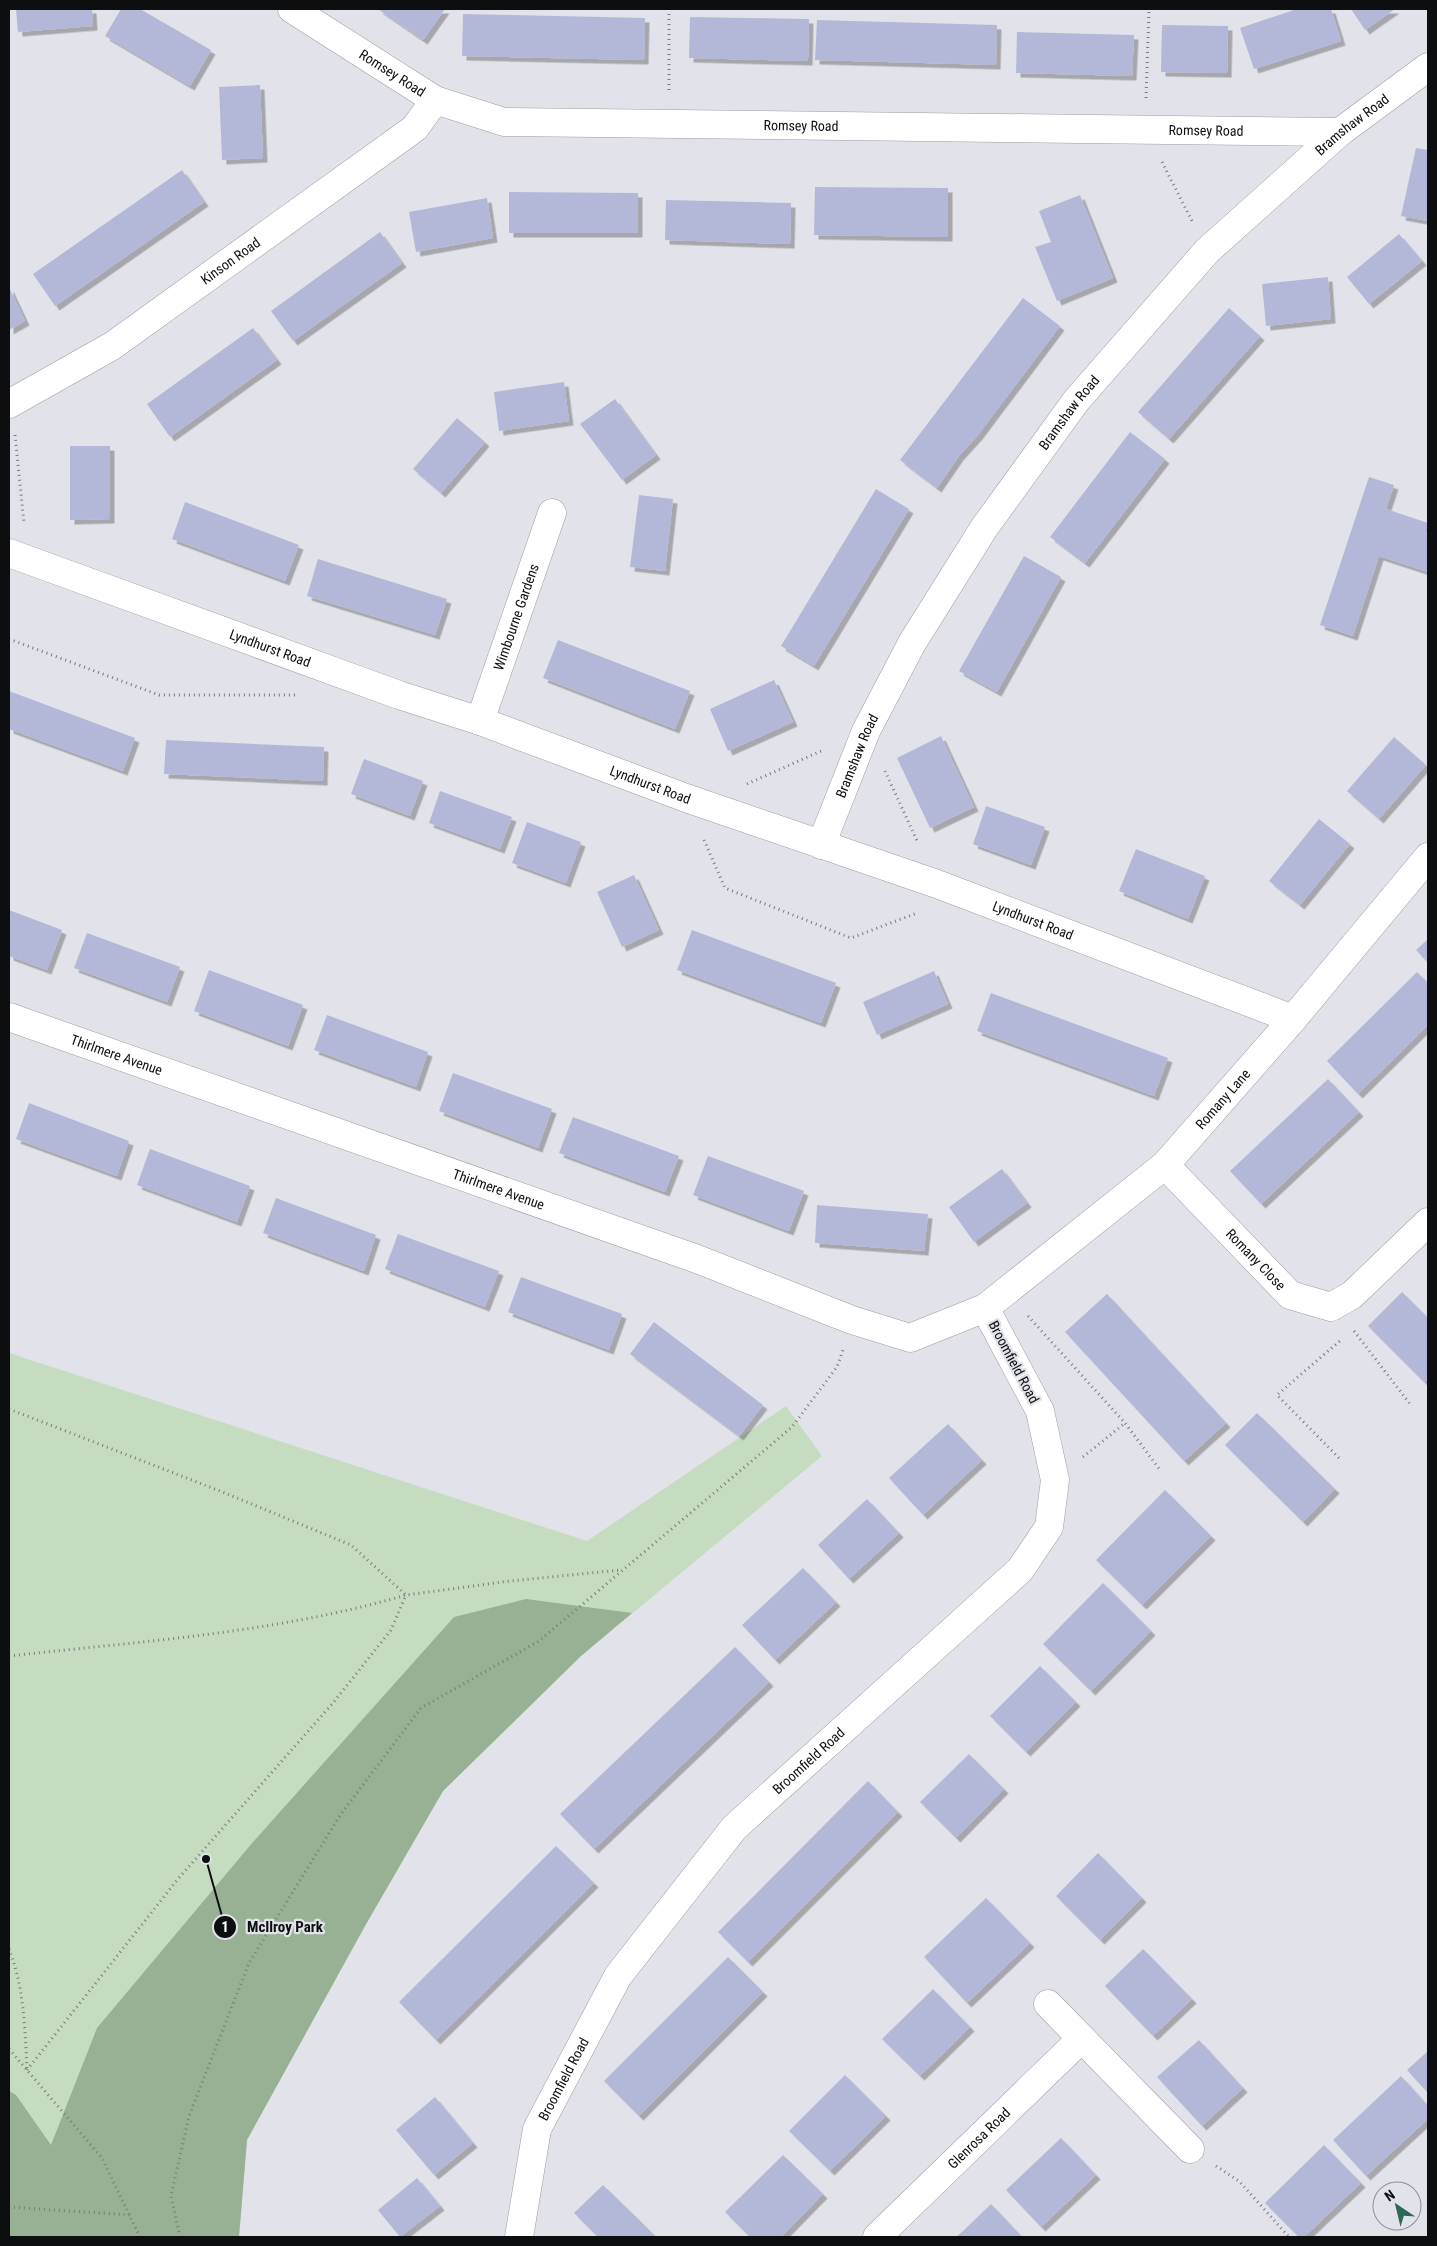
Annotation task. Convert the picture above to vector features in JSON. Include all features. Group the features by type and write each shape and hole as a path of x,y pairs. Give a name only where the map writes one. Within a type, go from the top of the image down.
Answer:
{"street":[{"name":"Romsey Road","path":"292,9 435,100 504,122 1340,132"},
{"name":"Bramshaw Road","path":"821,844 866,731 912,643 984,528 1076,401 1207,251 1340,132 1428,67"},
{"name":"Kinson Road","path":"10,403 112,346 415,128 435,100"},
{"name":"Wimbourne Gardens","path":"480,721 552,513"},
{"name":"Lyndhurst Road","path":"18,556 399,695 480,721 686,798 964,895 1292,1019"},
{"name":"Romany Lane","path":"985,1308 1165,1165 1292,1019 1428,857"},
{"name":"Thirlmere Avenue","path":"9,1017 697,1259 852,1320 910,1338 985,1308"},
{"name":"Romany Close","path":"1165,1165 1290,1295 1331,1307"},
{"path":"1331,1307 1352,1295 1428,1222"},
{"name":"Broomfield Road","path":"520,2237 538,2129 618,1976 734,1828 1020,1570 1049,1527 1055,1480 1040,1410 985,1308"},
{"path":"1048,2004 1190,2149"},
{"name":"Glenrosa Road","path":"877,2237 1081,2039"}],"path":[{"path":"669,9 670,123"},
{"path":"10,403 18,556"},
{"path":"9,640 159,695 299,695"},
{"path":"686,798 725,888 851,938 964,895"},
{"path":"1006,1291 1125,1423 1160,1470"},
{"path":"1331,1307 1352,1330 1410,1404"},
{"path":"180,2237 171,2196 189,2116 249,1963 341,1814 421,1708 539,1641 792,1427 837,1367 852,1320"},
{"path":"1340,1458 1277,1395 1352,1330"},
{"path":"9,1408 352,1545 406,1595"},
{"path":"1055,1480 1125,1423"},
{"path":"9,1656 151,1642 263,1628 357,1610 406,1595 510,1581 622,1570"},
{"path":"27,2070 178,1879 333,1703 391,1630 406,1595"},
{"path":"9,1950 14,1963 24,2015 27,2070"},
{"path":"9,2048 102,2158 140,2237"},
{"path":"1190,2149 1239,2180 1290,2237"},
{"path":"9,2207 130,2215"}],"green space":[{"path":"9,1353 587,1541 786,1406 822,1456 581,1656 443,1791 365,1926 247,2140 239,2237 9,2237"},
{"path":"526,1599 632,1613 581,1656 443,1791 365,1926 247,2140 239,2237 9,2237 9,2091 16,2095 51,2145 97,2028 253,1842 454,1617"}],"building":[{"path":"16,9 92,9 93,26 18,32"},
{"path":"121,9 140,9 211,50 190,86 105,36"},
{"path":"378,9 445,9 423,40"},
{"path":"1297,9 1331,9 1341,41 1254,69 1240,28"},
{"path":"1351,9 1395,9 1365,30"},
{"path":"463,14 645,18 644,60 462,56"},
{"path":"690,17 809,19 808,61 689,58"},
{"path":"817,20 997,25 996,65 815,60"},
{"path":"1162,25 1228,26 1227,73 1161,72"},
{"path":"1017,32 1134,35 1132,76 1016,73"},
{"path":"260,85 263,158 222,160 219,87"},
{"path":"1416,148 1428,150 1428,221 1401,216"},
{"path":"182,170 204,202 55,306 33,274"},
{"path":"815,187 948,188 948,237 814,235"},
{"path":"509,192 638,193 638,233 509,233"},
{"path":"1080,195 1113,278 1057,301 1035,247 1051,242 1039,211"},
{"path":"487,198 493,238 416,252 409,212"},
{"path":"666,200 791,203 790,244 665,240"},
{"path":"380,232 402,263 293,341 271,311"},
{"path":"1399,234 1422,261 1369,304 1347,277"},
{"path":"1328,277 1331,319 1266,326 1262,284"},
{"path":"9,287 25,321 9,330"},
{"path":"1023,298 1060,326 978,435 959,456 937,488 900,460"},
{"path":"1229,308 1260,336 1169,439 1138,412"},
{"path":"253,328 277,360 170,437 147,404"},
{"path":"564,382 569,421 499,431 494,392"},
{"path":"615,399 656,455 622,480 580,424"},
{"path":"457,418 485,442 441,493 413,469"},
{"path":"1130,432 1165,459 1085,563 1050,537"},
{"path":"70,446 110,446 110,519 70,520"},
{"path":"1369,477 1394,485 1386,509 1428,523 1425,532 1428,533 1428,572 1379,556 1353,636 1320,625"},
{"path":"876,489 909,509 814,666 781,646"},
{"path":"639,495 673,499 665,571 630,567"},
{"path":"185,502 299,545 285,581 172,539"},
{"path":"1024,556 1061,577 997,692 959,671"},
{"path":"318,559 447,599 435,635 307,596"},
{"path":"558,640 690,691 675,729 543,678"},
{"path":"774,680 793,722 728,751 710,709"},
{"path":"9,691 135,738 123,771 9,729"},
{"path":"941,736 974,807 930,828 897,758"},
{"path":"1394,737 1426,765 1379,819 1347,791"},
{"path":"166,740 324,747 323,781 164,774"},
{"path":"364,759 423,781 410,816 351,794"},
{"path":"440,791 512,817 500,849 429,823"},
{"path":"986,806 1045,827 1031,865 973,844"},
{"path":"1319,819 1350,844 1300,905 1269,881"},
{"path":"527,822 581,842 566,883 512,863"},
{"path":"1136,849 1205,876 1188,919 1119,891"},
{"path":"634,875 659,930 622,947 597,892"},
{"path":"9,910 62,930 47,970 9,956"},
{"path":"692,930 836,983 821,1023 677,970"},
{"path":"87,933 180,967 167,1002 74,968"},
{"path":"1428,939 1428,963 1416,950"},
{"path":"209,970 303,1005 288,1046 194,1011"},
{"path":"934,971 948,1004 877,1035 863,1002"},
{"path":"1417,972 1428,983 1428,1025 1358,1094 1327,1061"},
{"path":"991,993 1168,1058 1154,1096 977,1031"},
{"path":"327,1015 428,1052 416,1087 314,1050"},
{"path":"453,1073 552,1109 538,1148 439,1111"},
{"path":"1328,1079 1359,1112 1261,1204 1230,1171"},
{"path":"29,1103 129,1141 117,1176 16,1139"},
{"path":"573,1117 679,1156 665,1192 559,1153"},
{"path":"150,1149 250,1186 237,1222 137,1185"},
{"path":"708,1156 804,1191 789,1231 693,1195"},
{"path":"1002,1169 1027,1203 974,1242 949,1207"},
{"path":"276,1198 376,1235 364,1271 263,1233"},
{"path":"817,1205 928,1214 924,1251 815,1243"},
{"path":"398,1234 499,1271 485,1307 385,1269"},
{"path":"521,1277 622,1314 609,1350 508,1312"},
{"path":"1402,1292 1428,1318 1428,1379 1424,1382 1368,1326"},
{"path":"1107,1294 1226,1423 1184,1461 1065,1332"},
{"path":"654,1322 763,1405 739,1436 630,1354"},
{"path":"1257,1413 1335,1489 1303,1522 1225,1445"},
{"path":"948,1424 982,1460 923,1515 889,1478"},
{"path":"1165,1490 1211,1536 1142,1605 1096,1560"},
{"path":"867,1499 899,1533 849,1579 818,1545"},
{"path":"803,1568 836,1602 775,1660 742,1625"},
{"path":"1103,1583 1151,1631 1091,1691 1043,1644"},
{"path":"735,1647 769,1682 594,1849 560,1814"},
{"path":"1040,1666 1076,1702 1026,1752 990,1716"},
{"path":"969,1754 1004,1789 956,1838 920,1802"},
{"path":"868,1781 898,1812 748,1962 718,1932"},
{"path":"556,1846 594,1883 436,2040 399,2002"},
{"path":"1098,1853 1142,1898 1100,1940 1056,1896"},
{"path":"986,1898 1030,1943 967,2003 924,1957"},
{"path":"1143,1949 1192,1999 1153,2036 1105,1986"},
{"path":"728,1957 763,1992 639,2116 604,2081"},
{"path":"933,1989 970,2027 920,2076 882,2039"},
{"path":"1199,2040 1243,2088 1202,2126 1157,2077"},
{"path":"1428,2051 1428,2093 1407,2070"},
{"path":"845,2075 886,2116 830,2171 789,2131"},
{"path":"1401,2076 1428,2106 1428,2119 1366,2176 1333,2140"},
{"path":"435,2097 473,2143 434,2175 396,2130"},
{"path":"1061,2138 1096,2175 1041,2227 1006,2190"},
{"path":"1324,2145 1361,2183 1304,2237 1299,2237 1265,2203"},
{"path":"783,2155 823,2194 781,2237 750,2237 725,2212"},
{"path":"417,2178 440,2206 400,2237 378,2210"},
{"path":"603,2185 656,2237 598,2237 574,2213"},
{"path":"991,2204 1022,2237 956,2237 963,2231"}],"place":[{"name":"McIlroy Park","path":"206,1859"}]}
